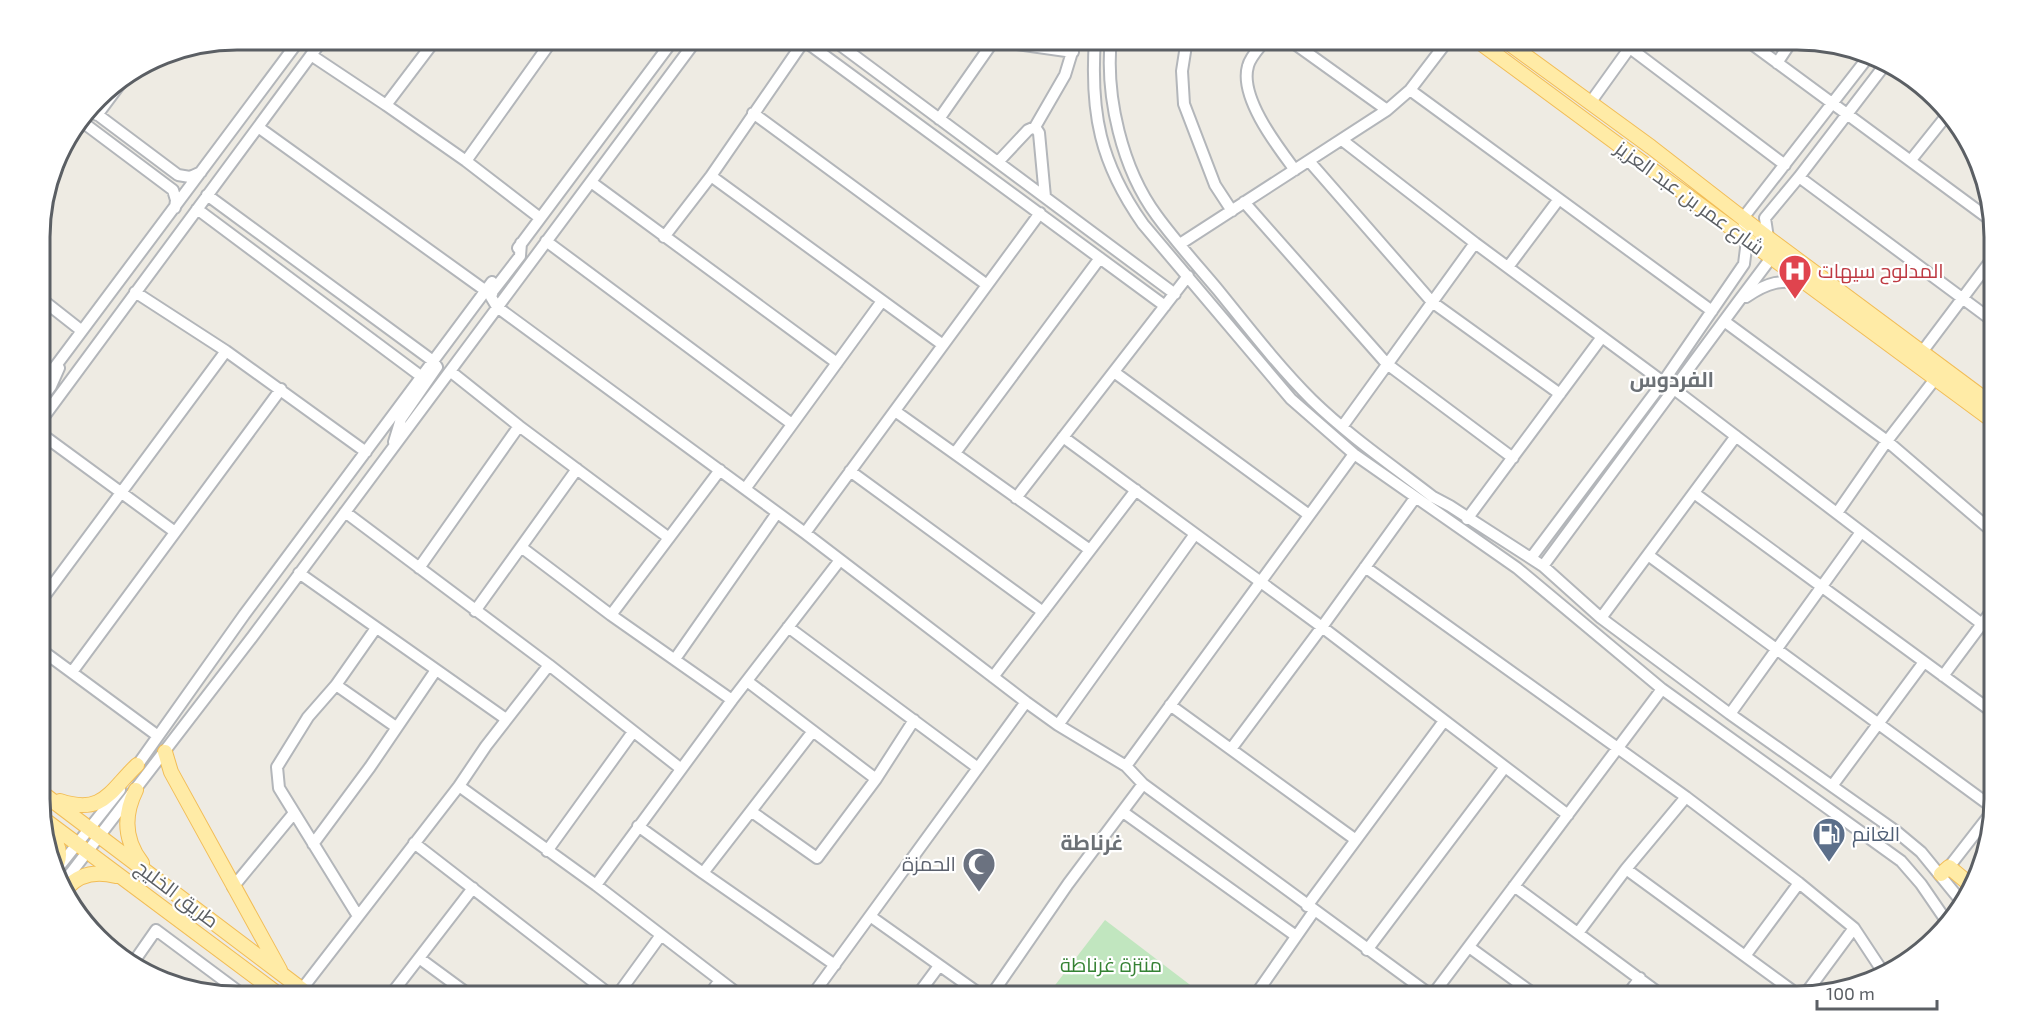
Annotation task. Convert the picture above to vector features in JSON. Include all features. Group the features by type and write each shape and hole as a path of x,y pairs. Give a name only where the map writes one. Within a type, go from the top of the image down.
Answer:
{"main road":[{"name":"شارع عمر بن عبد العزيز","path":"1490,50 1984,414"},
{"name":"شارع عمر بن عبد العزيز","path":"1518,50 1984,398"},
{"path":"165,752 171,772 282,975"},
{"path":"50,797 80,807 94,804 110,794 136,765"},
{"path":"136,790 127,812 128,834 137,856 153,876"},
{"name":"طريق الخليج","path":"50,799 299,987"},
{"name":"طريق الخليج","path":"51,825 268,987"},
{"path":"54,840 58,844 59,860"},
{"path":"1945,871 1964,882"},
{"path":"71,885 80,876 89,874 108,874 122,878"}],"street":[{"path":"50,374 292,50"},
{"path":"50,408 315,50"},
{"path":"386,105 427,50"},
{"path":"466,161 544,50"},
{"path":"95,832 136,765 244,615 666,50"},
{"path":"67,877 82,848 136,790 165,752 689,50"},
{"path":"664,237 711,176 796,50"},
{"path":"817,50 1165,306"},
{"path":"847,50 1175,294"},
{"path":"939,119 987,50"},
{"path":"998,162 1028,130 1035,127 1065,75 1073,52 1060,50"},
{"path":"1095,50 1093,88 1097,122 1103,149 1128,202 1143,224 1291,399 1354,454 1532,580 1662,689 1900,861 1921,884 1943,916"},
{"path":"1110,50 1117,127 1127,158 1156,215 1271,355 1313,401 1433,497 1543,566 1601,618 1730,714 1897,832 1945,871 1957,894"},
{"path":"1185,50 1182,71 1184,104 1215,185 1232,210"},
{"path":"1258,50 1248,64 1246,78 1256,113 1275,144 1295,170"},
{"path":"1303,50 1387,110"},
{"path":"1180,244 1387,110 1410,90 1441,50"},
{"path":"1590,103 1628,50"},
{"path":"1642,50 1785,165"},
{"path":"1760,50 1982,214"},
{"path":"1777,63 1786,50"},
{"path":"311,55 466,161 540,218"},
{"path":"1531,558 1663,382 1744,264 1747,240 1743,218 1864,63"},
{"path":"1543,566 1772,258 1764,218 1799,177 1881,70"},
{"path":"1410,90 1712,311"},
{"path":"96,113 171,170 184,177 196,176 201,172"},
{"path":"753,113 987,285"},
{"path":"1911,160 1942,120"},
{"path":"87,125 176,195 175,208"},
{"path":"258,127 486,291"},
{"path":"1035,127 1039,133 1045,197"},
{"path":"1341,140 1475,243 1663,382"},
{"path":"1309,161 1432,302 1560,394"},
{"path":"162,182 174,181 171,170"},
{"path":"711,176 943,345"},
{"path":"1799,177 1984,314"},
{"path":"591,182 837,363"},
{"path":"207,195 434,361 437,368 401,419 392,449"},
{"path":"1508,267 1558,199"},
{"path":"1244,202 1387,364 1513,458"},
{"path":"196,209 422,377"},
{"path":"805,533 1040,213"},
{"path":"546,241 792,424"},
{"path":"521,243 520,256 493,291 491,297 497,307 805,533 1026,702 1058,725 1126,766 1143,784 1417,986"},
{"path":"1342,426 1475,243"},
{"path":"276,245 286,274"},
{"path":"955,453 1100,258"},
{"path":"1922,352 1984,270"},
{"path":"1017,498 1188,276"},
{"path":"1738,302 1763,286 1793,282 1808,284"},
{"path":"135,292 281,389 366,452"},
{"path":"745,489 882,301"},
{"path":"50,306 82,331"},
{"path":"1724,321 1887,441 1984,524"},
{"path":"1467,519 1602,337"},
{"path":"50,589 226,351"},
{"path":"50,387 66,352"},
{"path":"450,371 519,426 669,538"},
{"path":"1114,372 1309,515"},
{"path":"1837,513 1887,441 1935,379"},
{"path":"72,672 281,389"},
{"path":"1674,389 1982,624"},
{"path":"895,411 1090,550"},
{"path":"419,568 519,426"},
{"path":"1601,618 1736,436"},
{"path":"1063,438 1261,581 1568,815"},
{"path":"50,440 175,532"},
{"path":"1126,766 1354,454"},
{"path":"475,611 577,469"},
{"path":"611,615 720,470"},
{"path":"850,471 1043,612"},
{"path":"993,677 1136,490"},
{"path":"1694,493 1984,706"},
{"path":"1230,749 1322,627 1414,498"},
{"path":"345,512 549,665 680,768"},
{"path":"675,658 777,513"},
{"path":"1730,714 1861,532"},
{"path":"1058,725 1195,534"},
{"path":"521,546 611,615 732,700"},
{"path":"1648,555 1984,801"},
{"path":"596,885 680,768 840,560"},
{"path":"1365,567 1686,797 1799,883 1854,928 1880,967"},
{"path":"300,573 506,719"},
{"path":"1943,676 1984,622"},
{"path":"788,627 978,768"},
{"path":"358,916 279,788 277,767 308,717 336,685 376,628"},
{"path":"50,656 158,735"},
{"path":"1832,786 1924,662"},
{"path":"311,987 358,916 549,665"},
{"path":"314,844 436,670"},
{"path":"747,681 876,779"},
{"path":"336,685 396,728"},
{"path":"1440,986 1662,689"},
{"path":"819,987 1026,702"},
{"path":"1170,705 1356,840"},
{"path":"752,812 817,858 876,779 914,720"},
{"path":"1261,986 1356,840 1444,721"},
{"path":"703,873 813,731"},
{"path":"547,851 633,732"},
{"path":"1367,950 1505,767"},
{"path":"997,987 1068,884 1143,784"},
{"path":"459,786 596,885 729,987"},
{"path":"1578,933 1626,869 1686,797"},
{"path":"1124,812 1296,936"},
{"path":"233,886 294,813"},
{"path":"1945,871 1982,824"},
{"path":"638,826 835,965"},
{"path":"414,843 601,987"},
{"path":"61,864 82,848"},
{"path":"1626,869 1787,986"},
{"path":"1745,956 1799,883"},
{"path":"1514,886 1650,986"},
{"path":"397,987 473,888"},
{"path":"870,916 969,987"},
{"path":"1811,986 1854,928"},
{"path":"137,957 156,930 233,987"},
{"path":"622,987 661,935"},
{"path":"1469,947 1523,986"},
{"path":"419,958 458,987"},
{"path":"924,987 939,966"},
{"path":"246,987 252,975"},
{"path":"1634,986 1640,978"},
{"path":"715,987 720,980"}],"green space":[{"name":"منتزة غرناطة","path":"1105,920 1192,986 1054,986"}],"place":[{"name":"المدلوح سيهات","path":"1795,300"},
{"name":"الغانم","path":"1829,863"},
{"name":"الحمزة","path":"979,893"}],"district":[{"name":"الفردوس","path":"1672,380"},
{"name":"غرناطة","path":"1092,843"}]}
